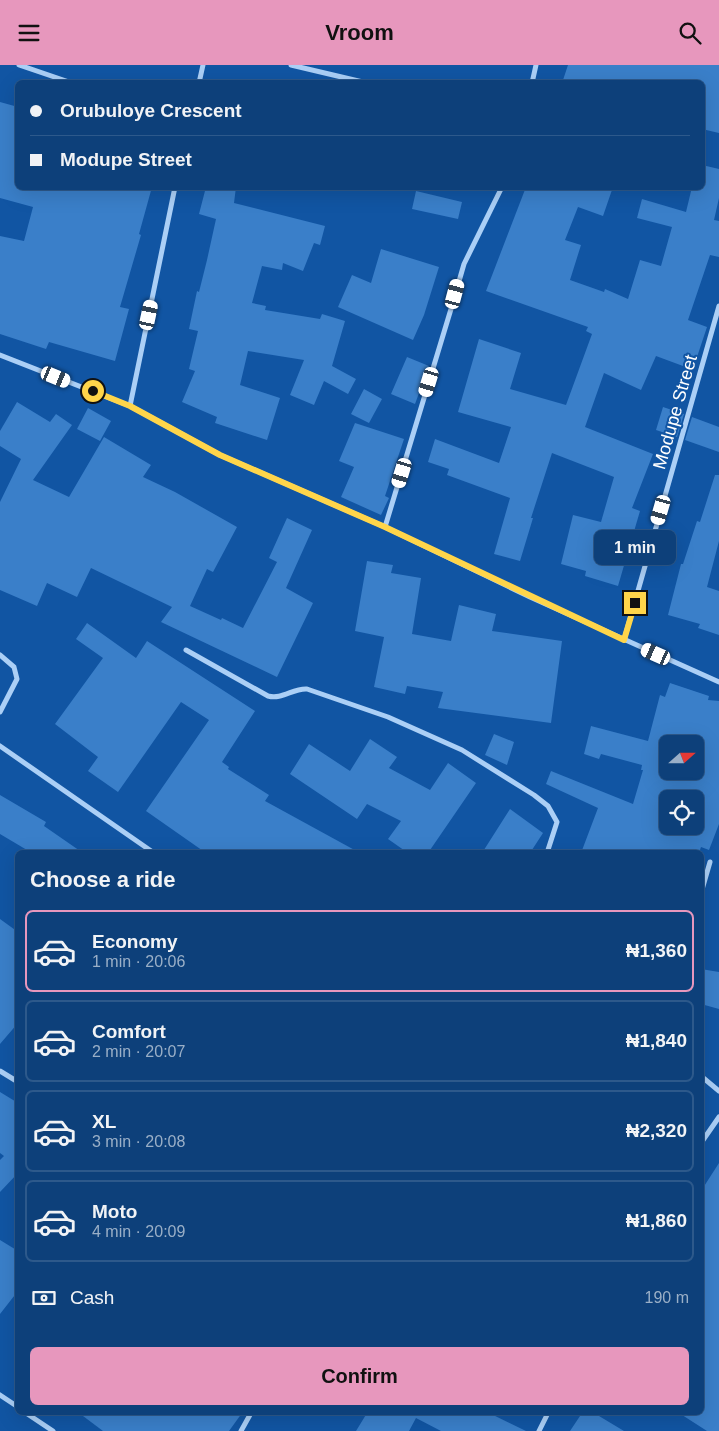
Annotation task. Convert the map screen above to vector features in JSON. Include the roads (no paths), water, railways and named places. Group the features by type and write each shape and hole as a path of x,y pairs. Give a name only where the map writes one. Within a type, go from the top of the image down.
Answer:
{"street":[{"path":"19,65 63,80"},
{"path":"200,80 203,65"},
{"path":"291,65 354,80"},
{"path":"533,80 536,65"},
{"path":"130,406 174,190"},
{"path":"385,527 464,264 501,190"},
{"name":"Modupe Street","path":"624,640 719,306"},
{"path":"0,355 130,406 220,455 385,527 624,640 719,681"},
{"path":"186,650 268,696 279,697 298,689 307,689 388,717 462,750 534,795 548,807 557,822 548,850"},
{"path":"0,655 14,667 17,679 0,712"},
{"path":"0,746 150,850"},
{"path":"704,883 710,862"},
{"path":"0,1071 15,1080"},
{"path":"704,1078 719,1091"},
{"path":"704,1139 719,1117"},
{"path":"0,1395 15,1405"},
{"path":"29,1415 54,1431"},
{"path":"241,1431 250,1415"},
{"path":"539,1431 547,1415"}]}
